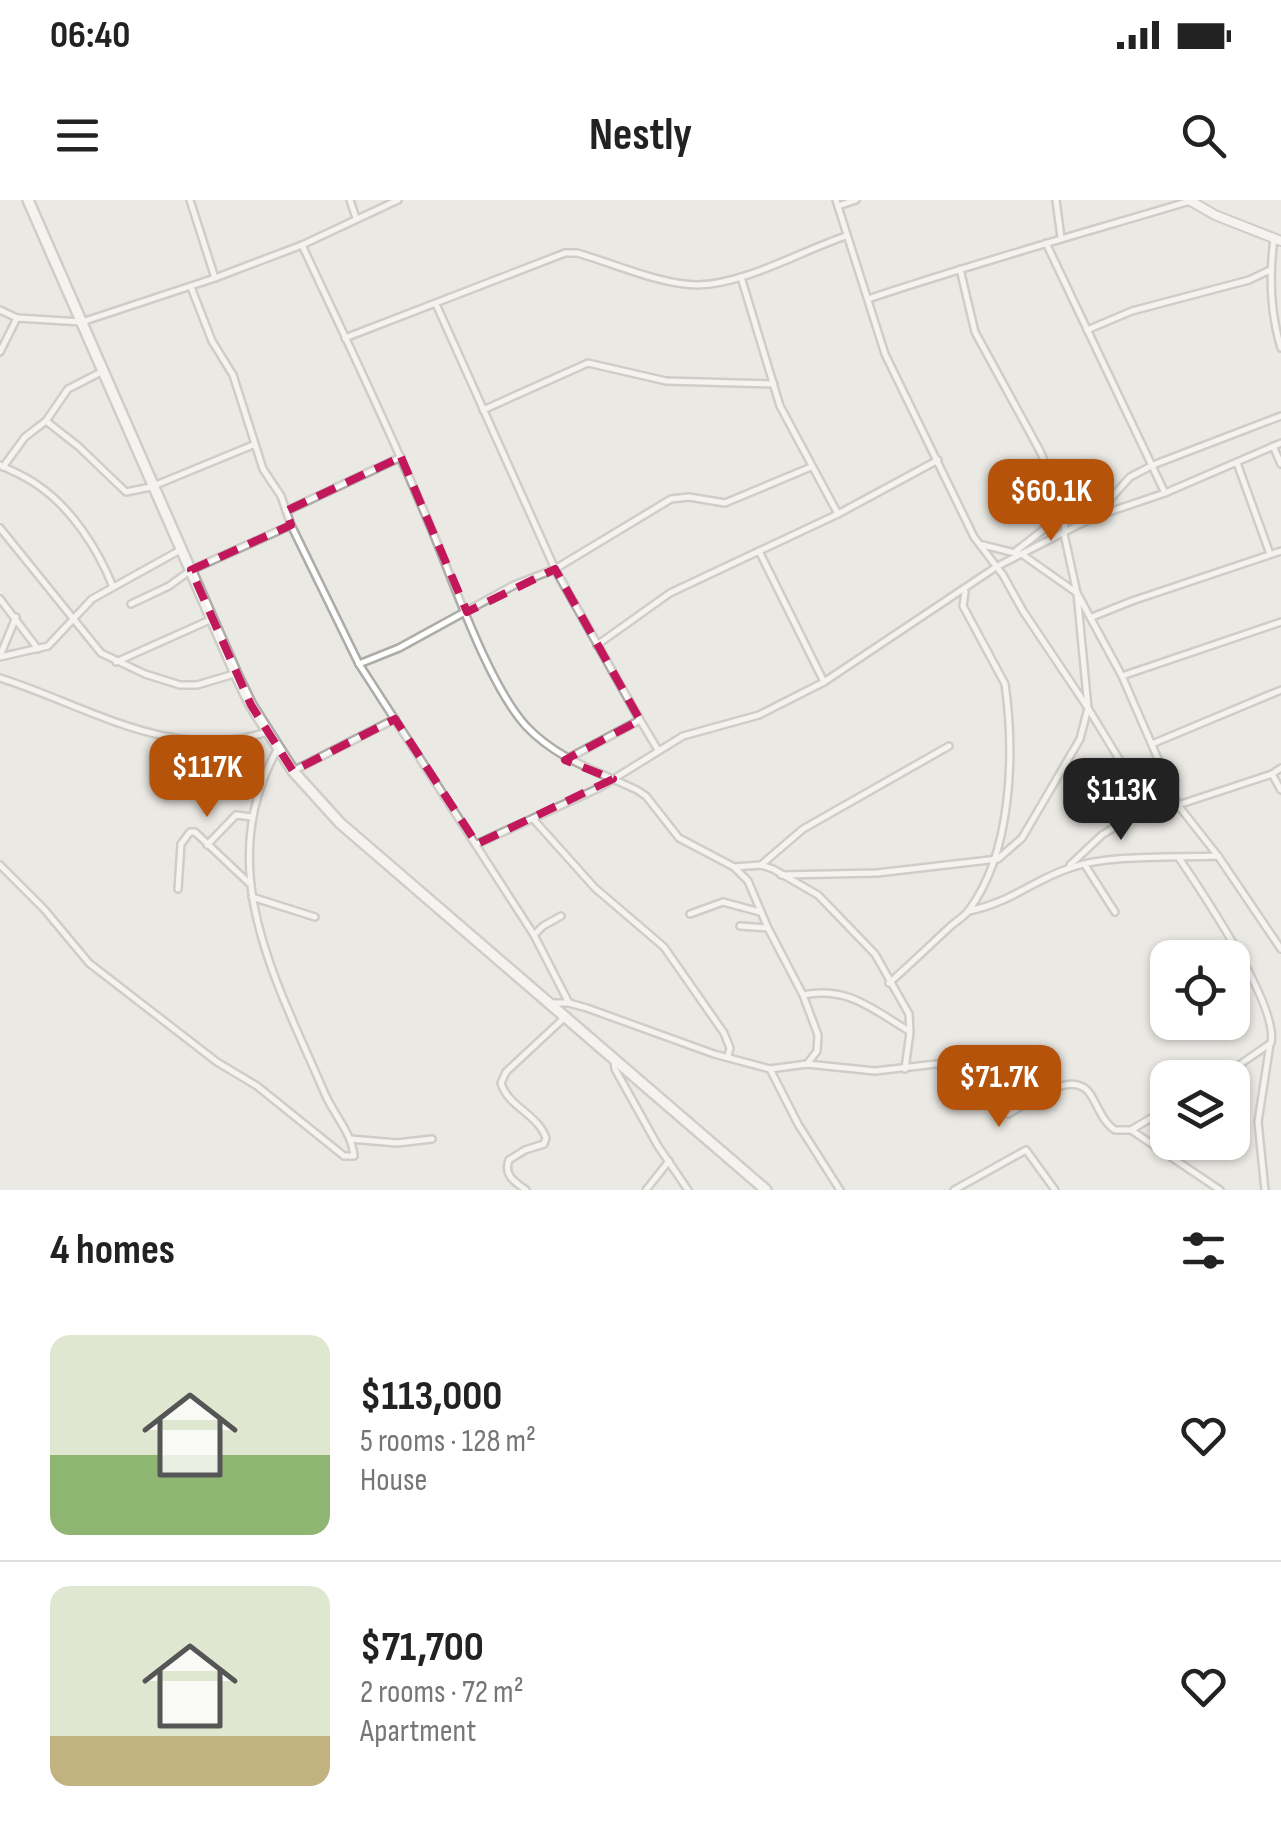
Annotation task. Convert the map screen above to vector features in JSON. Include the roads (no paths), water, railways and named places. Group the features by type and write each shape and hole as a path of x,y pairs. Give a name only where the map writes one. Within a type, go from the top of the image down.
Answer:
{"main road":[{"path":"28,200 236,674 293,771 364,845 764,1189"},
{"path":"1190,200 1215,216 1278,240"}],"street":[{"path":"190,200 215,278"},
{"path":"350,200 356,218"},
{"path":"0,310 17,318 82,322 302,245 398,200"},
{"path":"856,200 837,203 885,354 980,545 1150,810"},
{"path":"1056,200 1062,238"},
{"path":"868,298 1190,200"},
{"path":"346,338 536,261 565,253 577,253 676,283 700,285 741,277 846,236"},
{"path":"1278,240 1270,270 1281,348"},
{"path":"1046,243 1165,493"},
{"path":"302,245 511,706 538,738 567,759 646,796 680,838 748,880 818,1035 817,1050 807,1064"},
{"path":"889,983 969,911 998,859 1022,838 1080,738 1088,708 1077,594 1064,534 1066,512 1040,450 975,332 960,269"},
{"path":"1087,330 1132,311 1249,280 1270,270"},
{"path":"741,277 780,406 838,514"},
{"path":"191,286 212,341 233,375 253,445 358,664 534,934 569,1003"},
{"path":"436,304 554,569 658,750"},
{"path":"0,352 17,318"},
{"path":"483,410 588,363 666,380 774,384"},
{"path":"104,372 68,389 46,421 26,437 2,466 36,483 71,517 113,587"},
{"path":"1094,517 1130,477 1281,416"},
{"path":"46,421 78,446 124,492 152,487 253,445"},
{"path":"477,844 534,820 693,733 758,716 824,682 1019,553 1094,517 1165,493 1281,443"},
{"path":"1273,446 1281,464"},
{"path":"286,511 401,457"},
{"path":"597,645 670,592 838,514 938,460"},
{"path":"1237,462 1270,554"},
{"path":"358,664 399,648 514,586 554,569 671,499 725,502 810,467"},
{"path":"1019,553 1066,512"},
{"path":"131,604 169,586 191,570 290,525"},
{"path":"0,528 101,653 180,685 197,685 236,674"},
{"path":"980,545 1019,553 1077,594 1122,676 1178,804 1281,948"},
{"path":"0,657 38,649 57,638 92,599 182,549"},
{"path":"758,550 824,682"},
{"path":"1092,617 1281,552"},
{"path":"966,589 963,606 1005,684 1007,698 1007,788 998,859"},
{"path":"0,599 38,649"},
{"path":"0,657 16,617"},
{"path":"116,662 212,619"},
{"path":"1122,676 1281,622"},
{"path":"0,678 166,738 188,742 267,732"},
{"path":"1152,744 1281,690"},
{"path":"293,771 395,719"},
{"path":"567,759 640,720"},
{"path":"241,786 250,737"},
{"path":"761,865 802,829 949,746"},
{"path":"0,866 89,964 217,1062 257,1086 344,1156 354,1156 350,1139 325,1095 267,963 249,883 252,817 262,776 278,748"},
{"path":"1068,868 1102,835 1134,815 1281,768"},
{"path":"1272,774 1281,790"},
{"path":"207,845 236,815 252,817"},
{"path":"534,820 594,888 664,948 724,1033 730,1048 728,1058"},
{"path":"178,889 181,844 186,834 194,832 249,883"},
{"path":"969,911 1010,899 1068,868 1085,864 1218,856"},
{"path":"1179,858 1251,979 1273,1032 1258,1122 1265,1190"},
{"path":"781,875 877,873 998,859"},
{"path":"1085,864 1115,912"},
{"path":"734,868 761,865 826,902 875,954 908,1014 905,1069"},
{"path":"252,896 315,918"},
{"path":"690,914 722,902 760,912"},
{"path":"534,934 562,916"},
{"path":"740,926 768,928"},
{"path":"803,995 824,990 842,992 910,1032"},
{"path":"546,1003 569,1003 770,1069 807,1064 876,1071 945,1062 956,1065 983,1102 1008,1114 1064,1084 1075,1083 1090,1091 1110,1128 1120,1132 1131,1130 1150,1119"},
{"path":"526,1190 510,1177 507,1165 514,1155 544,1144 546,1138 542,1127 504,1093 501,1084 506,1072 564,1018"},
{"path":"1246,1060 1271,1043"},
{"path":"614,1060 614,1068 688,1190"},
{"path":"770,1069 798,1124 840,1190"},
{"path":"1131,1130 1220,1190"},
{"path":"350,1139 432,1139"},
{"path":"954,1190 1026,1150 1055,1190"},
{"path":"646,1190 669,1161"}]}
